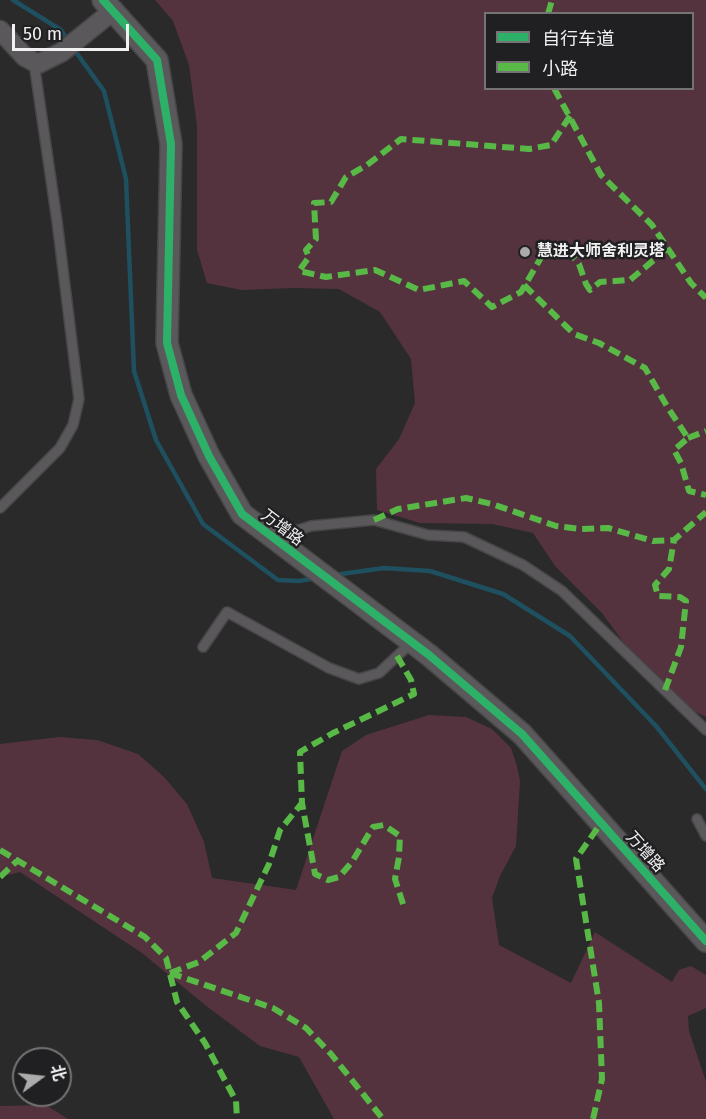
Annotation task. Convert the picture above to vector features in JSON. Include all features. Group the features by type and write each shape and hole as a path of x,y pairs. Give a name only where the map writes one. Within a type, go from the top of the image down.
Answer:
{"street":[{"path":"0,30 26,57 38,64 62,52 91,29 109,5"},
{"name":"万增路","path":"109,5 157,60 171,144 167,343 181,395 209,456 242,514 412,642 522,734 706,941"}],"lane":[{"path":"0,508 60,448 73,425 79,399 57,221 34,63"},
{"path":"274,538 311,526 374,520 428,535 464,537 523,565 562,591 706,730"},
{"path":"203,647 227,612 329,668 359,679 379,673 412,642"},
{"path":"697,819 706,836"}],"shaded area":[{"path":"155,0 706,0 706,717 692,710 638,662 602,613 555,566 533,533 492,524 420,523 377,510 376,469 399,439 415,403 411,359 380,312 339,289 241,290 207,283 197,250 197,126 189,65 173,21"},
{"path":"429,715 466,717 492,729 511,748 517,766 520,781 516,846 500,876 492,898 499,945 571,983 595,932 672,982 679,970 691,966 706,975 706,1008 688,1016 689,1031 706,1082 706,1119 334,1119 299,1057 260,1046 205,1005 142,953 20,872 0,877 0,744 59,737 97,740 138,754 164,777 187,804 204,842 212,878 296,890 342,751 366,735"},
{"path":"0,1106 49,1107 68,1119 0,1119"}],"waterway":[{"path":"13,0 61,30 68,41"},
{"path":"73,48 104,91 126,179 134,371 156,440 203,524 278,580 299,581 316,578"},
{"path":"334,575 384,568 430,571 503,594 570,636 656,726 706,789"}],"marked path":[{"path":"549,12 552,0"},
{"path":"555,90 601,175 652,225 691,283 706,298"},
{"path":"570,116 551,145 529,149 401,139 367,165 346,177 331,202 314,203 316,239 306,250 309,257 299,271 326,277 375,270 419,290 464,281 492,307 521,292 542,256 557,250 569,252 579,264 590,290 600,282 630,280 667,249"},
{"path":"524,285 574,334 599,343 645,368 688,438 674,450 681,463 689,491 706,495"},
{"path":"688,438 706,431"},
{"path":"374,520 398,509 466,498 492,504 556,526 581,529 608,528 653,541 674,540 706,512"},
{"path":"665,690 681,647 686,601 680,597 658,596 655,585 669,569 674,540"},
{"path":"397,656 411,680 414,694 333,733 300,752 302,803 315,874 328,880 339,877 352,862 373,827 384,825 400,836 395,879 404,907"},
{"path":"170,973 199,962 236,933 269,864 280,830 302,803"},
{"path":"593,1119 602,1079 599,1003 576,859 601,823"},
{"path":"0,850 145,937 166,958 177,1002 205,1043 236,1101 237,1119"},
{"path":"0,877 17,861"},
{"path":"170,973 273,1008 306,1028 331,1054 383,1119"}],"cycle path":[{"path":"103,0 157,60 171,144 167,343 181,395 209,456 242,514 429,655 522,734 706,941"}],"place":[{"name":"慧进大师舍利灵塔","path":"525,252"}]}
